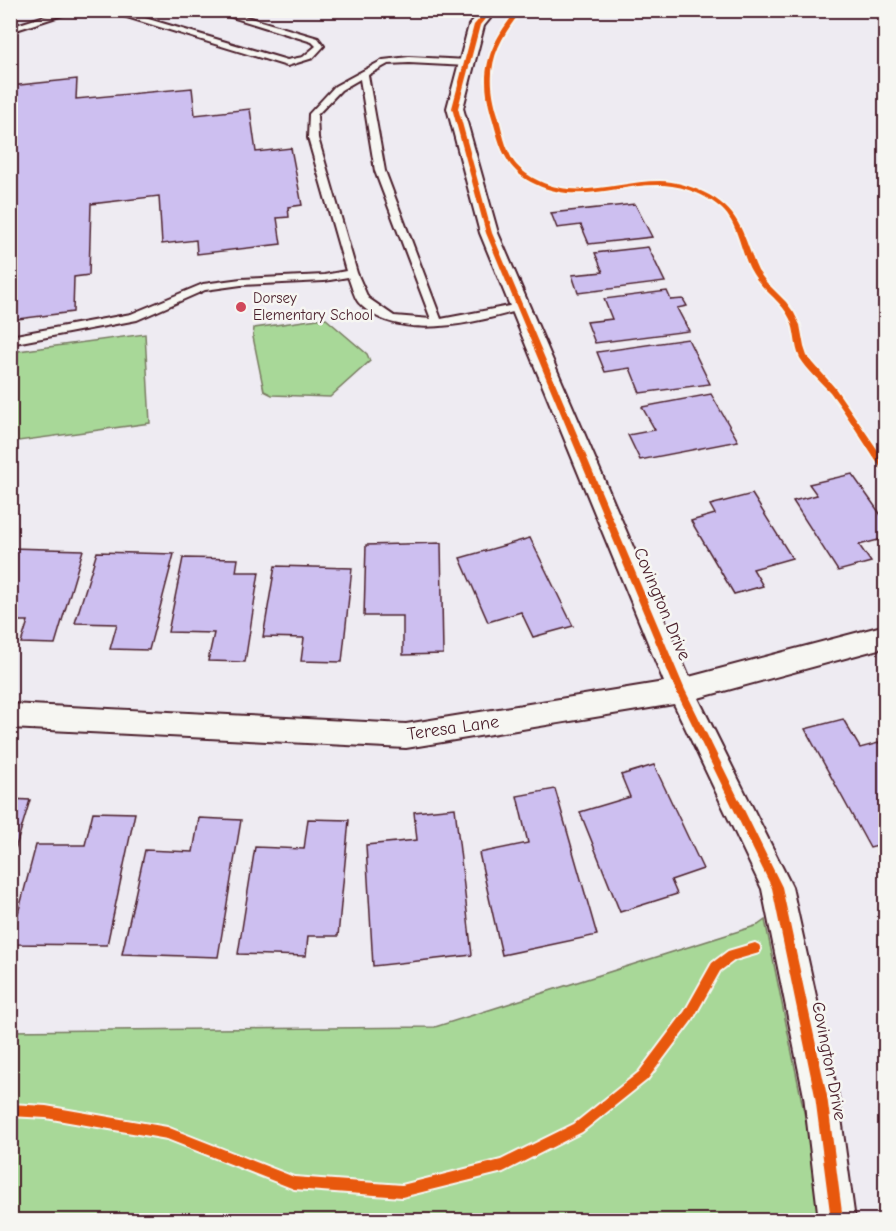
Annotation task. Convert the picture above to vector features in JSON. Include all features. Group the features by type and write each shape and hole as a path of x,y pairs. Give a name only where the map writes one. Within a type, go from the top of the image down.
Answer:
{"street":[{"name":"Covington Drive","path":"490,10 477,25 455,108 489,233 681,691 777,887 821,1096 837,1221"},
{"name":"Teresa Lane","path":"10,716 406,736 681,691 885,636"}],"lane":[{"path":"10,30 74,10"},
{"path":"108,10 287,63 305,60 317,52 320,46 315,40 213,10"},
{"path":"467,63 410,60 386,62 338,88 313,114 313,138 352,273 363,300 391,319 437,322 520,307"},
{"path":"364,75 380,171 437,322"},
{"path":"10,340 133,317 203,287 240,282 324,278 352,273"}],"green space":[{"path":"325,318 367,354 370,361 330,397 272,395 264,391 253,337 254,328"},
{"path":"145,334 150,423 11,442 11,352"},
{"path":"765,920 826,1220 11,1220 10,1031 435,1027 758,925"}],"building":[{"name":"Dorsey Elementary School","path":"77,79 76,99 192,88 195,115 250,109 256,152 291,148 302,205 288,207 289,217 277,218 281,244 197,254 196,240 162,244 159,196 91,204 89,275 74,277 73,312 10,320 10,86"},
{"path":"635,204 652,237 589,244 581,225 557,228 551,213"},
{"path":"648,247 665,282 578,293 572,275 603,272 595,253"},
{"path":"667,291 671,300 683,299 687,306 677,308 689,331 595,343 587,322 612,319 604,299"},
{"path":"688,339 710,384 640,393 630,368 605,372 597,352"},
{"path":"711,394 738,441 640,460 628,435 655,430 642,407"},
{"path":"852,474 886,522 886,538 859,545 871,562 838,571 793,501 817,495 809,484"},
{"path":"752,494 792,558 753,569 763,586 734,594 691,521 715,514 710,505"},
{"path":"530,538 573,626 533,637 521,612 488,622 460,558"},
{"path":"441,543 443,654 403,655 403,616 364,616 366,545"},
{"path":"10,548 83,550 55,644 21,643 28,621 10,621"},
{"path":"97,552 174,554 149,650 110,649 117,624 75,623"},
{"path":"183,558 238,559 236,572 259,572 245,662 208,661 214,633 168,632"},
{"path":"275,566 352,568 342,662 301,661 304,638 263,637"},
{"path":"843,719 860,748 886,741 886,844 870,848 805,729"},
{"path":"654,765 703,869 671,880 677,894 620,912 580,812 630,797 621,775"},
{"path":"555,789 597,935 502,955 479,853 528,843 517,796"},
{"path":"10,799 30,800 10,866"},
{"path":"455,808 472,955 373,966 366,845 417,840 414,812"},
{"path":"93,812 135,813 107,945 10,944 36,845 85,845"},
{"path":"199,818 241,820 218,957 122,954 145,850 193,852"},
{"path":"308,819 349,820 338,936 308,936 306,956 238,954 255,847 304,849"}],"cycle path":[{"path":"490,10 477,25 455,108 489,233 681,691 777,887 821,1096 837,1220"},
{"path":"520,10 495,46 488,70 490,97 503,143 512,163 533,181 547,188 562,191 592,191 662,183 690,189 717,202 736,224 754,271 792,315 797,325 803,356 832,390 886,469"},
{"path":"10,1110 46,1112 167,1133 294,1183 402,1191 503,1166 578,1128 643,1076 689,1015 716,967 732,955 755,949"}],"place":[{"name":"Dorsey Elementary School","path":"241,307"}]}
